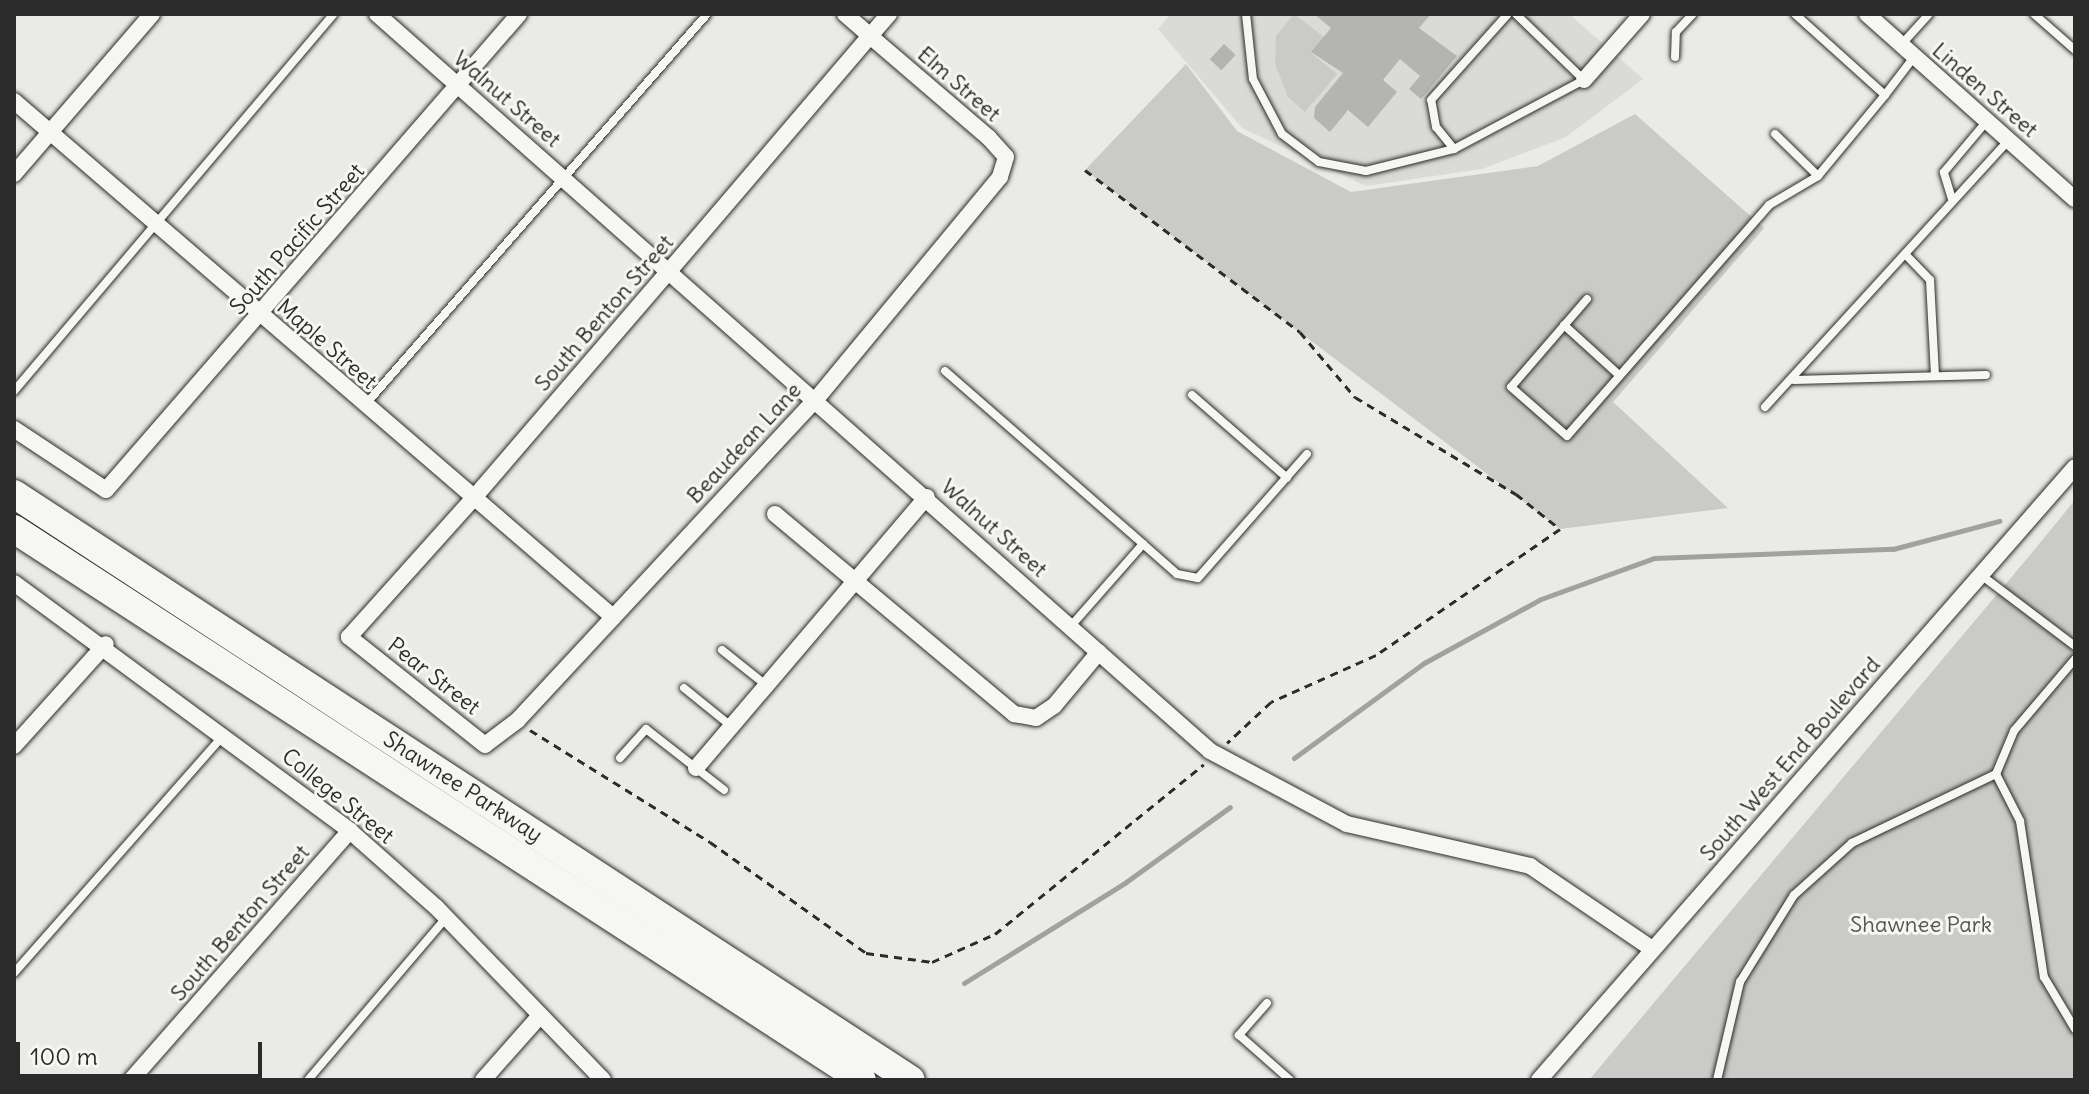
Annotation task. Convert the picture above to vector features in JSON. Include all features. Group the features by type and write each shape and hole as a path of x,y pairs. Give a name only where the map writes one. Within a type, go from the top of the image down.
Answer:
{"highway":[{"name":"Shawnee Parkway","path":"14,494 911,1080"},
{"name":"Shawnee Parkway","path":"14,529 862,1080"}],"street":[{"path":"14,174 152,14"},
{"name":"Walnut Street","path":"377,14 817,398 1214,755 1347,824 1530,866 1652,949"},
{"name":"South Pacific Street","path":"14,429 106,490 519,14"},
{"name":"Elm Street","path":"845,14 1006,157"},
{"name":"South Benton Street","path":"349,637 472,500 889,14"},
{"path":"1584,80 1642,14"},
{"name":"Linden Street","path":"1867,14 2075,199"},
{"name":"Maple Street","path":"14,101 472,500 613,617"},
{"name":"Beaudean Lane","path":"493,744 817,398 1000,177 1006,157"},
{"name":"South West End Boulevard","path":"1539,1080 2075,467"},
{"path":"696,768 927,497"},
{"path":"775,514 1014,714 1036,718 1054,706 1099,652"},
{"name":"College Street","path":"14,583 106,644 350,831 446,918 537,1019 603,1080"},
{"name":"Pear Street","path":"349,637 485,745 493,744"},
{"path":"14,746 106,644"},
{"name":"South Benton Street","path":"131,1080 350,831"},
{"path":"483,1080 537,1019"}],"lane":[{"path":"14,391 154,222 334,14"},
{"path":"364,406 707,14"},
{"path":"1246,14 1253,79 1282,134 1319,162 1366,171 1454,149 1584,80 1516,14"},
{"path":"1454,149 1436,127 1431,100 1508,14"},
{"path":"1675,57 1676,32 1693,14"},
{"path":"1795,14 1885,95"},
{"path":"1901,45 1929,14"},
{"path":"2034,14 2075,50"},
{"path":"1587,299 1511,387 1567,436 1769,205 1818,176 1914,57"},
{"path":"1952,199 1944,172 1987,121"},
{"path":"1775,134 1818,176"},
{"path":"1765,407 1794,380 1952,199 2009,140"},
{"path":"1905,254 1930,280 1935,376"},
{"path":"1564,325 1619,375"},
{"path":"945,371 1177,574 1198,578 1307,454"},
{"path":"1794,380 1986,375"},
{"path":"1192,395 1287,478"},
{"path":"1070,627 1143,544"},
{"path":"1981,575 2075,646"},
{"path":"722,650 766,686"},
{"path":"1717,1080 1740,982 1794,895 1852,843 1996,774 2014,731 2075,659"},
{"path":"684,688 732,726"},
{"path":"620,758 646,729 724,790"},
{"path":"14,973 224,734"},
{"path":"1996,774 2020,821 2044,977 2075,1029"},
{"path":"308,1080 446,918"},
{"path":"1267,1003 1239,1035 1290,1080"}],"path":[{"path":"518,720 866,953 932,962 995,934 1214,755 1271,702 1376,655 1560,529 1516,494 1355,397 1300,332 1085,170"}],"shaded area":[{"path":"1170,14 1569,14 1643,79 1566,137 1482,169 1366,186 1242,128 1158,29"}],"green space":[{"path":"1294,14 1324,37 1311,53 1337,74 1305,112 1288,97 1275,64 1276,36"},
{"path":"1186,64 1237,131 1351,192 1538,166 1635,114 1764,228 1613,402 1728,508 1560,529 1085,170"},
{"name":"Shawnee Park","path":"2075,500 2075,1080 1589,1080 2035,549"}],"building":[{"path":"1314,14 1431,14 1419,28 1457,56 1421,99 1409,89 1420,76 1400,59 1383,80 1397,92 1368,127 1348,110 1330,132 1314,118 1315,107 1343,73 1311,52 1331,28"},
{"path":"1224,44 1236,55 1221,70 1210,59"}],"waterway":[{"path":"1294,758 1424,663 1541,599 1654,558 1893,549 1999,521"},
{"path":"964,983 1126,882 1230,807"}]}
